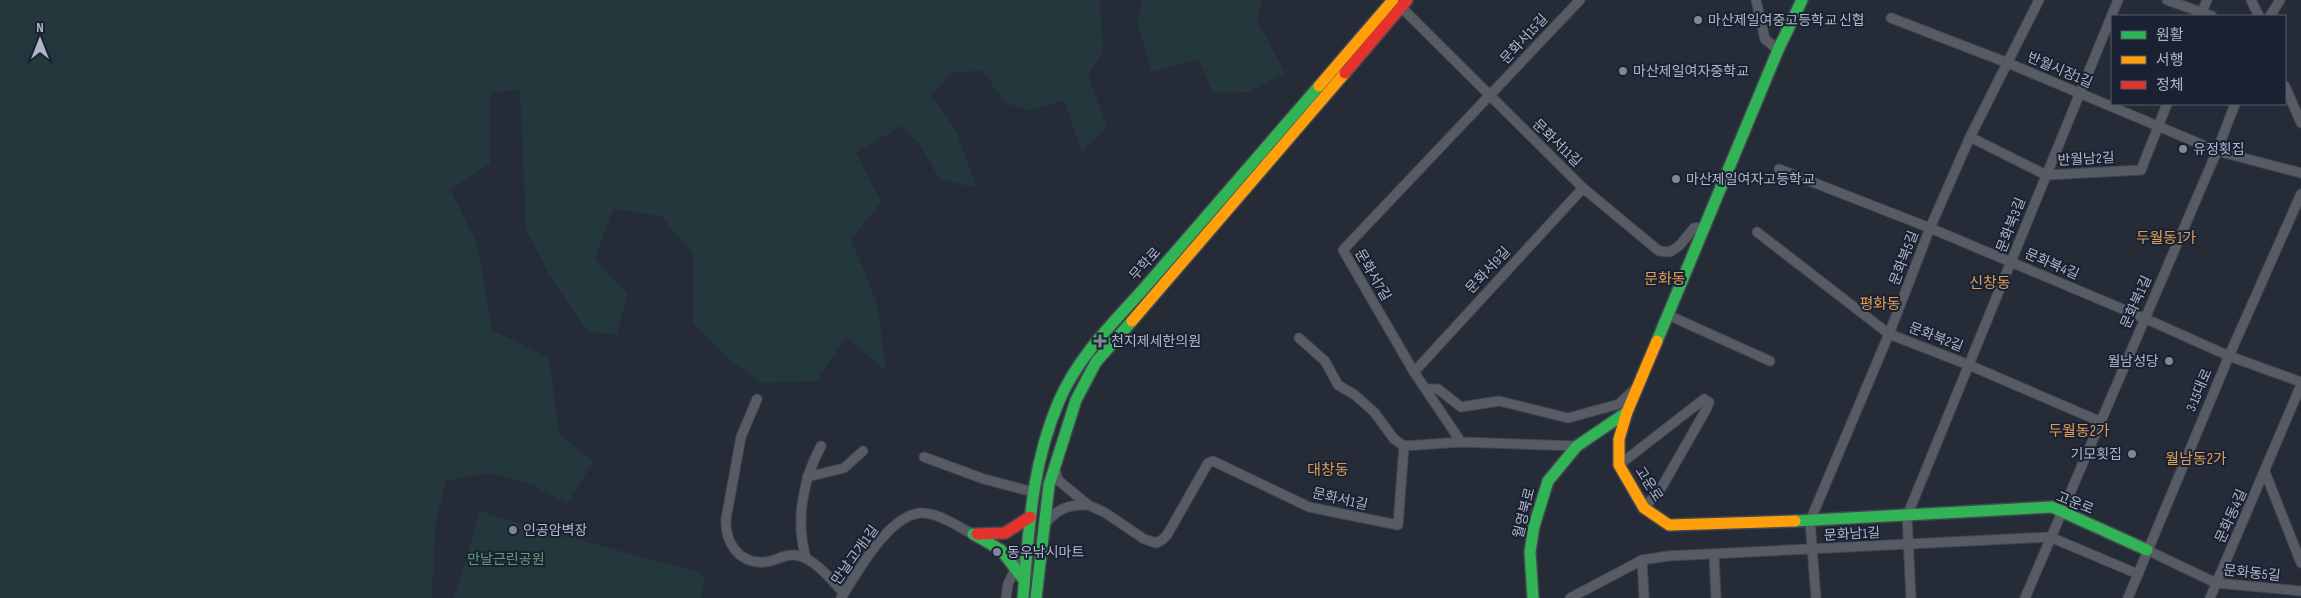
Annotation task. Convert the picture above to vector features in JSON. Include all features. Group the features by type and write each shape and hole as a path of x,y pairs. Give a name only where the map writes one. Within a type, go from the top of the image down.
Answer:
{"main road":[{"name":"고운로","path":"1802,0 1778,50 1706,227 1627,412 1620,439 1619,464 1644,508 1669,525 1810,521 2052,507 2060,514 2147,550"},
{"name":"무학로","path":"1036,598 1049,485 1076,400 1096,362 1284,146 1400,2"},
{"name":"무학로","path":"1023,598 1033,492 1042,449 1059,400 1090,347 1400,2"},
{"name":"월영북로","path":"1533,598 1530,552 1534,526 1548,481 1578,446 1627,412"},
{"path":"974,534 1004,533 1030,517"},
{"path":"974,534 996,545 1024,580"}],"street":[{"name":"문화서15길","path":"1489,96 1580,0"},
{"path":"1756,0 1765,39 1778,50"},
{"name":"문화북3길","path":"2112,15 2118,0"},
{"path":"2167,0 2200,14 2207,0"},
{"path":"2251,0 2258,15"},
{"path":"2271,15 2280,0"},
{"name":"문화서11길","path":"1400,2 1489,96 1583,188 1659,251 1670,252 1679,246 1694,228 1706,227"},
{"name":"문화북5길","path":"1810,521 1889,334 1930,228 1970,137 2008,63 2035,2"},
{"name":"반월시장1길","path":"1891,18 2008,63 2217,151 2301,173"},
{"name":"문화북3길","path":"1907,516 2111,18"},
{"path":"2286,88 2301,123"},
{"name":"문화서7길","path":"1461,442 1414,372 1343,250 1489,96"},
{"name":"반월남2길","path":"1970,137 2046,175 2141,170 2167,105"},
{"name":"문화북1길","path":"2025,598 2217,151 2235,105"},
{"name":"문화북4길","path":"1779,170 1930,228 2229,356 2301,384"},
{"name":"문화서9길","path":"1414,372 1583,188"},
{"name":"3·15대로","path":"2128,598 2229,356 2301,194"},
{"name":"문화북2길","path":"1757,232 1889,334 1969,365 2100,421"},
{"path":"1668,315 1770,361"},
{"path":"1299,338 1325,361 1338,385 1355,395 1374,412 1394,438 1404,446 1461,442 1578,446"},
{"name":"문화동4길","path":"2210,598 2301,384"},
{"path":"1426,389 1438,389 1462,407 1499,401 1568,418 1619,404 1638,386"},
{"path":"757,399 741,437 735,463 726,519 727,536 735,551 750,560 767,562 794,554 806,558 842,595"},
{"path":"1619,464 1704,399 1709,402 1708,408 1660,490 1644,508"},
{"path":"806,558 800,533 807,477 821,446"},
{"name":"문화서1길","path":"1054,468 1058,480 1088,505 1104,512 1148,542 1158,542 1164,538 1183,509 1208,463 1212,461 1309,507 1398,525 1404,446"},
{"path":"807,477 844,468 863,451"},
{"path":"924,457 984,480 1033,492"},
{"path":"2265,472 2301,563"},
{"path":"1043,527 1057,512 1073,506 1088,505"},
{"name":"만날고개1길","path":"842,595 885,534 903,519 920,513 934,515 974,534"},
{"path":"1907,516 1911,598"},
{"path":"1810,521 1816,598"},
{"name":"문화남1길","path":"1570,598 1642,560 1668,556 2050,537 2138,574"},
{"path":"1006,598 1008,584 1027,546"},
{"name":"문화동5길","path":"2147,550 2216,583 2301,591"},
{"path":"1714,554 1716,598"},
{"path":"1642,560 1644,598"}],"green space":[{"path":"0,0 1100,0 1103,51 1088,76 1107,127 1082,153 1064,100 1029,111 1004,102 983,71 953,72 931,95 956,131 977,188 939,179 920,144 901,126 856,153 881,202 851,239 877,303 886,371 846,337 816,381 761,383 725,356 693,323 693,254 661,216 613,209 595,259 627,294 617,335 587,331 548,272 526,230 520,89 490,94 490,164 450,189 477,244 492,330 549,358 559,435 594,461 567,503 532,485 491,473 446,481 435,526 432,598 0,598"},
{"path":"1142,0 1262,0 1257,20 1285,73 1249,92 1213,93 1198,59 1152,72 1137,22"},
{"name":"만날근린공원","path":"480,511 534,528 695,571 705,579 701,598 454,598"}],"traffic: fast":[{"path":"1657,341 1778,50 1802,0"},
{"path":"1023,598 1033,498 1042,450 1059,401 1068,383 1101,336 1319,86"},
{"path":"1036,598 1049,485 1076,400 1096,362 1132,321"},
{"path":"1533,598 1530,552 1534,526 1548,481 1577,446 1627,412"},
{"path":"1795,521 2052,507 2147,550"},
{"path":"973,534 1001,550 1024,580"}],"traffic: slow":[{"path":"1319,86 1393,0"},
{"path":"1132,321 1345,73"},
{"path":"1657,341 1627,412 1619,439 1619,465 1644,508 1669,525 1795,521"}],"traffic: jam":[{"path":"1345,73 1407,0"},
{"path":"977,534 1005,533 1030,517"}],"place":[{"name":"마산제일여중고등학교 신협","path":"1698,20"},
{"name":"마산제일여자중학교","path":"1623,71"},
{"name":"유정횟집","path":"2183,149"},
{"name":"마산제일여자고등학교","path":"1676,179"},
{"name":"천지제세한의원","path":"1100,341"},
{"name":"월남성당","path":"2169,361"},
{"name":"기모횟집","path":"2132,454"},
{"name":"인공암벽장","path":"513,530"},
{"name":"동우낚시마트","path":"997,552"}],"district":[{"name":"두월동1가","path":"2166,238"},
{"name":"문화동","path":"1665,279"},
{"name":"신창동","path":"1990,283"},
{"name":"평화동","path":"1880,304"},
{"name":"두월동2가","path":"2079,431"},
{"name":"월남동2가","path":"2196,459"},
{"name":"대창동","path":"1328,470"}]}
